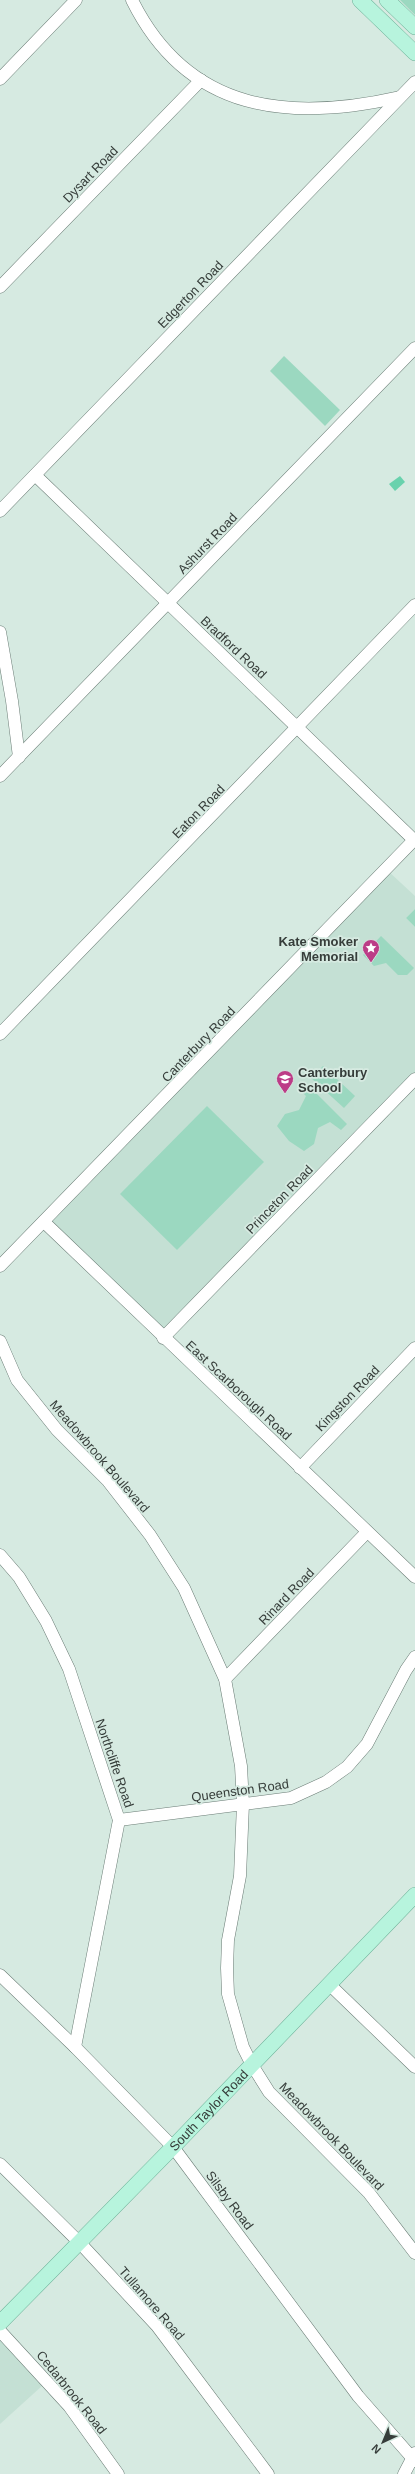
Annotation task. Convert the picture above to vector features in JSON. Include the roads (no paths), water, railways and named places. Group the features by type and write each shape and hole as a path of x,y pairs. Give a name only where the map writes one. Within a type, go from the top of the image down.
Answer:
{"main road":[{"path":"360,0 415,53"},
{"path":"387,0 415,27"},
{"name":"South Taylor Road","path":"0,2323 173,2148 415,1895"}],"street":[{"path":"0,79 76,0"},
{"path":"132,0 150,32 163,48 201,80 248,102 290,110 347,108 400,97"},
{"name":"Dysart Road","path":"0,287 201,80"},
{"name":"Edgerton Road","path":"0,511 415,82"},
{"name":"Ashurst Road","path":"18,757 415,348"},
{"name":"Bradford Road","path":"35,475 414,840"},
{"name":"Eaton Road","path":"0,1034 298,728 415,605"},
{"path":"0,632 12,701 18,757 0,776"},
{"name":"Canterbury Road","path":"0,1266 414,840"},
{"name":"Princeton Road","path":"163,1338 415,1079"},
{"name":"East Scarborough Road","path":"44,1222 163,1338 415,1578"},
{"name":"Meadowbrook Boulevard","path":"0,1341 17,1380 57,1430 108,1481 150,1535 184,1588 225,1679 240,1766 243,1804 240,1876 228,1940 227,1968 233,2015 252,2065 282,2106 369,2193 415,2253"},
{"name":"Kingston Road","path":"300,1468 415,1348"},
{"name":"Rinard Road","path":"225,1679 367,1532"},
{"name":"Northcliffe Road","path":"0,1555 20,1576 46,1621 69,1669 119,1820 74,2047"},
{"name":"Queenston Road","path":"119,1820 291,1798 326,1782 347,1767 367,1744 406,1670 415,1657"},
{"name":"Silsby Road","path":"0,1975 74,2047 173,2148 358,2396 414,2457"},
{"path":"329,1984 415,2067"},
{"name":"Tullamore Road","path":"0,2164 80,2243 157,2326 268,2474"},
{"name":"Cedarbrook Road","path":"0,2331 69,2406 118,2474"},
{"path":"404,2474 414,2457"}],"place":[{"name":"Kate Smoker Memorial","path":"371,963"},
{"name":"Canterbury School","path":"285,1094"}]}
